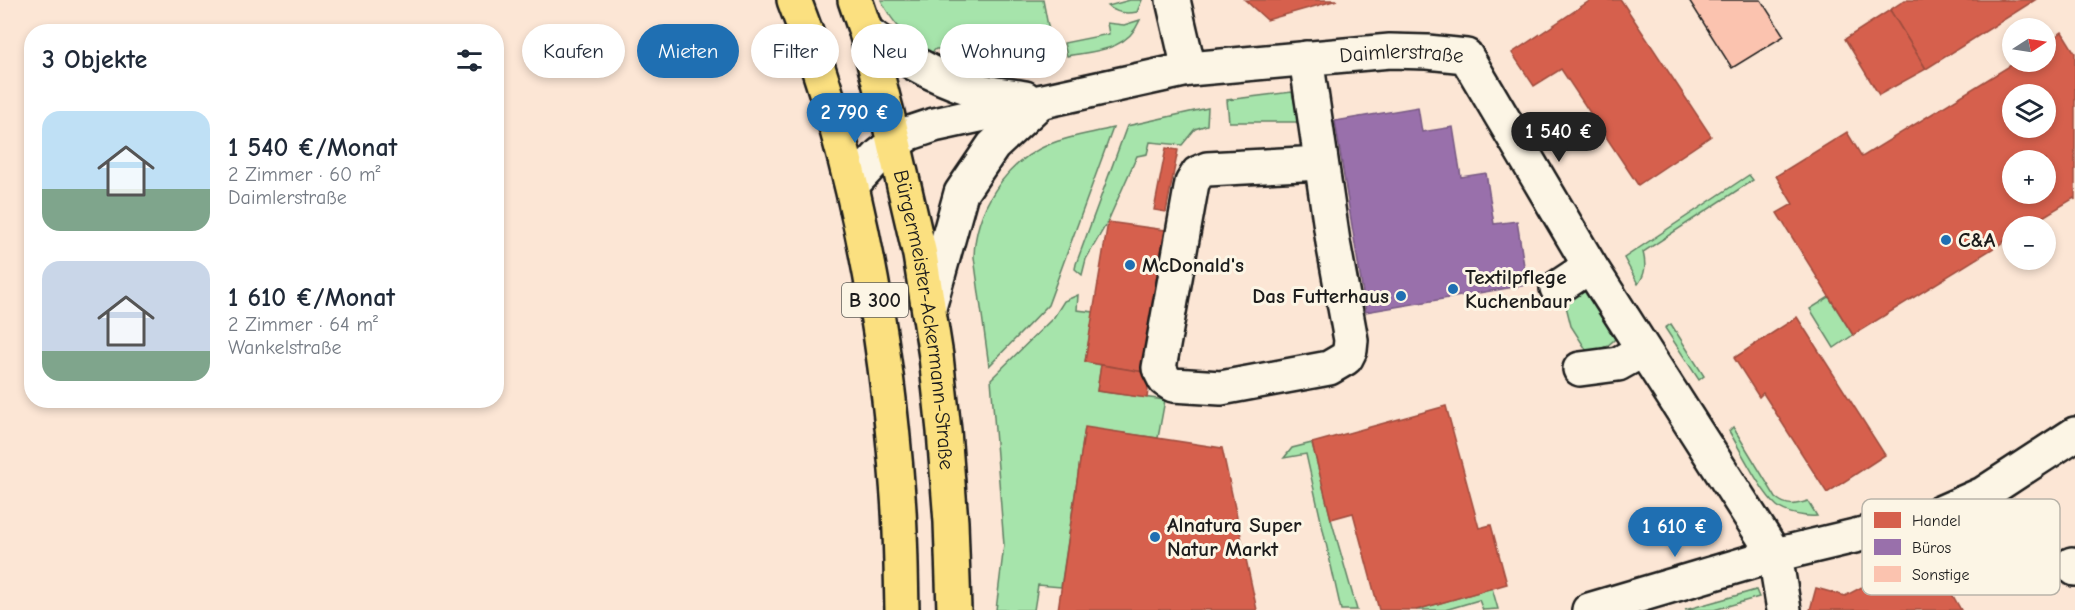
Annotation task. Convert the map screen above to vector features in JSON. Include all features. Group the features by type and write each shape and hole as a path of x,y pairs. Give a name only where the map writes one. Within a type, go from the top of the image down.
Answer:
{"main road":[{"name":"B 300","path":"794,0 823,81 852,185 869,266 886,377 898,498 902,610"},
{"name":"Bürgermeister-Ackermann-Straße","path":"855,0 863,24"},
{"name":"Bürgermeister-Ackermann-Straße","path":"877,78 920,255 928,308 944,431 951,522 954,610"}],"street":[{"path":"1173,0 1189,69"},
{"name":"Daimlerstraße","path":"852,185 880,155 910,133 934,125 1189,69 1389,51 1466,56 1590,266 1775,555"},
{"path":"1306,58 1351,340 1350,350 1346,358 1329,368 1221,388 1173,385 1166,380 1159,368 1192,183 1198,173 1207,169 1321,163"},
{"name":"Daimlerstraße","path":"928,72 971,89 1042,101"},
{"path":"928,308 961,193 993,146 1042,101"},
{"path":"1557,288 1590,266"},
{"path":"1580,369 1618,364 1643,351"},
{"path":"1972,499 2026,481 2075,434"},
{"path":"1589,610 1775,555 1862,534"},
{"path":"1775,555 1784,610"}],"green space":[{"path":"881,0 1043,0 1048,24 940,24 940,49 931,53 928,52 928,24 896,24"},
{"path":"1130,0 1142,0 1137,12 1122,12 1108,6"},
{"path":"1140,20 1127,38 1119,44 1099,51 1067,56 1067,42 1109,34 1107,23 1124,25"},
{"path":"1292,92 1299,122 1229,122 1227,100"},
{"path":"1208,108 1207,125 1195,129 1182,145 1150,142 1147,154 1137,156 1108,221 1086,259 1082,275 1075,269 1076,264 1127,126"},
{"path":"1113,128 1048,305 989,366 974,257 980,222 987,205 1006,175 1034,152 1065,139"},
{"path":"1749,175 1753,180 1643,252 1645,269 1638,284 1624,258"},
{"path":"1583,289 1615,339 1609,345 1587,351 1571,326 1565,302"},
{"path":"1078,295 1077,310 1094,312 1085,362 1101,365 1097,391 1165,400 1158,438 1085,428 1061,587 1038,585 1034,610 996,610 1004,545 991,379 1054,317 1064,301"},
{"path":"1829,297 1853,335 1834,348 1810,309"},
{"path":"1671,324 1704,376 1699,380 1665,328"},
{"path":"1733,427 1776,498 1791,504 1808,501 1817,516 1791,513 1781,509 1771,500 1729,431"},
{"path":"1312,443 1357,610 1341,610 1306,454 1284,458 1292,448"},
{"path":"1492,588 1498,609 1483,610 1479,600 1445,610 1416,610"},
{"path":"1756,590 1759,597 1714,610 1685,610"}],"building: Handel":[{"path":"1245,0 1337,0 1267,20"},
{"path":"1591,0 1621,0 1711,136 1638,185 1561,69 1534,86 1512,53"},
{"path":"1905,0 2035,0 2007,18 2002,18 2002,21 1926,69 1890,10"},
{"path":"1890,10 1926,69 1879,95 1845,39"},
{"path":"2062,32 2075,53 2075,200 2074,198 2044,216 2002,216 2002,243 1853,335 1777,213 1793,204 1776,176 1847,132 1862,157 2002,71 2056,72 2056,36"},
{"path":"1166,148 1178,150 1166,212 1154,210"},
{"name":"McDonald's","path":"1108,222 1165,230 1153,300 1162,301 1150,373 1085,362"},
{"path":"1797,317 1885,455 1827,493 1763,393 1759,397 1734,358"},
{"path":"1101,365 1150,373 1147,398 1097,391"},
{"path":"1446,406 1479,528 1491,525 1507,584 1416,610 1379,610 1353,513 1331,519 1312,443"},
{"name":"Alnatura Super Natur Markt","path":"1085,427 1222,448 1257,610 1058,610"},
{"path":"1862,587 1862,595 1952,595 1961,610 1810,610 1816,588 1845,596"}],"building: Büros":[{"path":"1418,107 1422,132 1453,127 1461,177 1486,173 1494,224 1517,221 1527,285 1366,312 1335,121"}],"building: Sonstige":[{"path":"1689,0 1761,0 1784,36 1732,68"}],"place":[{"name":"C&A","path":"1946,240"},
{"name":"McDonald's","path":"1130,265"},
{"name":"Textilpflege Kuchenbaur","path":"1453,289"},
{"name":"Das Futterhaus","path":"1401,296"},
{"name":"Alnatura Super Natur Markt","path":"1155,537"}]}
